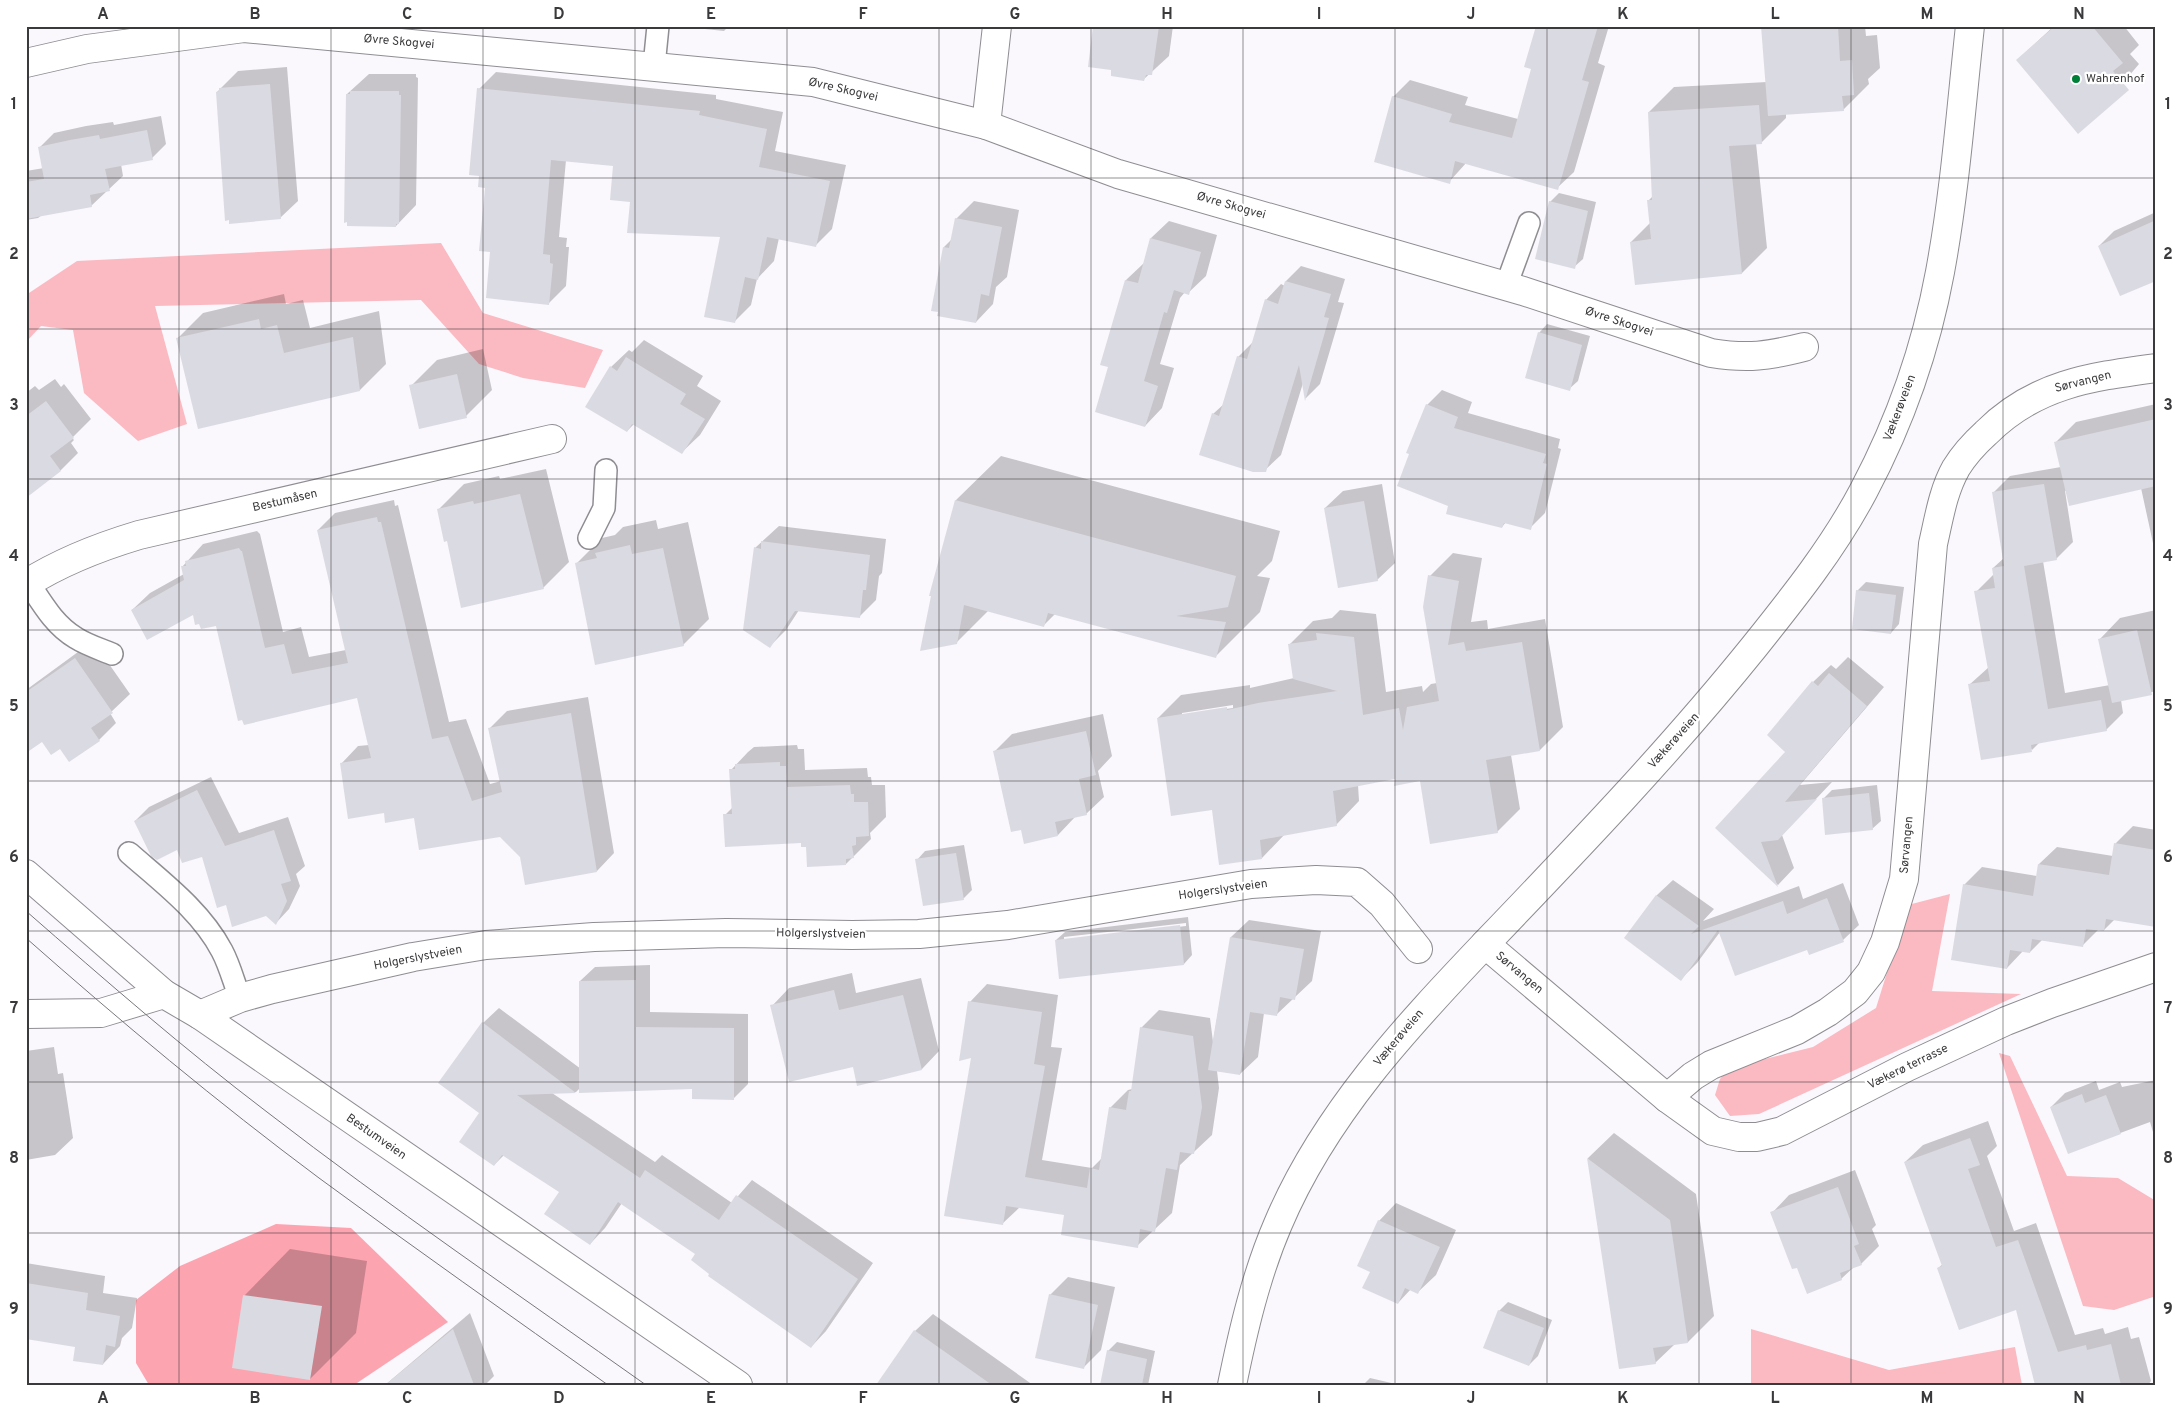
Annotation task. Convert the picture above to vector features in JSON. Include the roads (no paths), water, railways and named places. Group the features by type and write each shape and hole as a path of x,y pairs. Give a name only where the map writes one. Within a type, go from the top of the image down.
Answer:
{"street":[{"path":"986,124 997,26"},
{"name":"Vækerøveien","path":"1232,1385 1267,1253 1279,1222 1311,1162 1360,1085 1439,992 1634,785 1722,686 1790,602 1821,559 1862,494 1880,459 1912,380 1940,275 1970,26"},
{"name":"Øvre Skogvei","path":"26,63 87,49 244,27 813,82 986,124 1118,174 1506,286 1711,353 1737,357 1765,356 1804,347"},
{"name":"Sørvangen","path":"1485,944 1667,1098 1693,1076 1711,1065 1797,1030 1828,1012 1855,992 1871,972 1885,942 1904,879 1933,544 1943,499 1956,468 1975,443 1998,421 2028,399 2062,385 2100,376 2156,368"},
{"name":"Bestumåsen","path":"27,583 65,561 139,535 552,439"},
{"name":"Bestumveien","path":"26,874 164,994 200,1015 738,1385"},
{"name":"Holgerslystveien","path":"200,1015 240,998 413,957 486,945 585,938 726,933 852,936 919,934 1008,925 1251,884 1316,880 1357,882 1382,904 1418,949"},
{"name":"Vækerø terrasse","path":"1667,1098 1713,1131 1727,1135 1757,1137 1782,1131 1907,1067 2006,1021 2156,967"},
{"path":"26,1014 101,1013 164,994"}],"lane":[{"path":"654,66 658,26"},
{"path":"1506,286 1529,223"},
{"path":"589,538 604,508 606,470"},
{"path":"27,583 50,616 63,629 76,638 112,654"},
{"path":"129,853 186,904 213,935 223,952 240,998"}],"tram line":[{"path":"26,911 175,1039 267,1112 407,1216 646,1385"},
{"path":"26,938 97,1000 243,1120 319,1178 608,1385"}],"place":[{"name":"Wahrenhof","path":"2076,79"}]}
